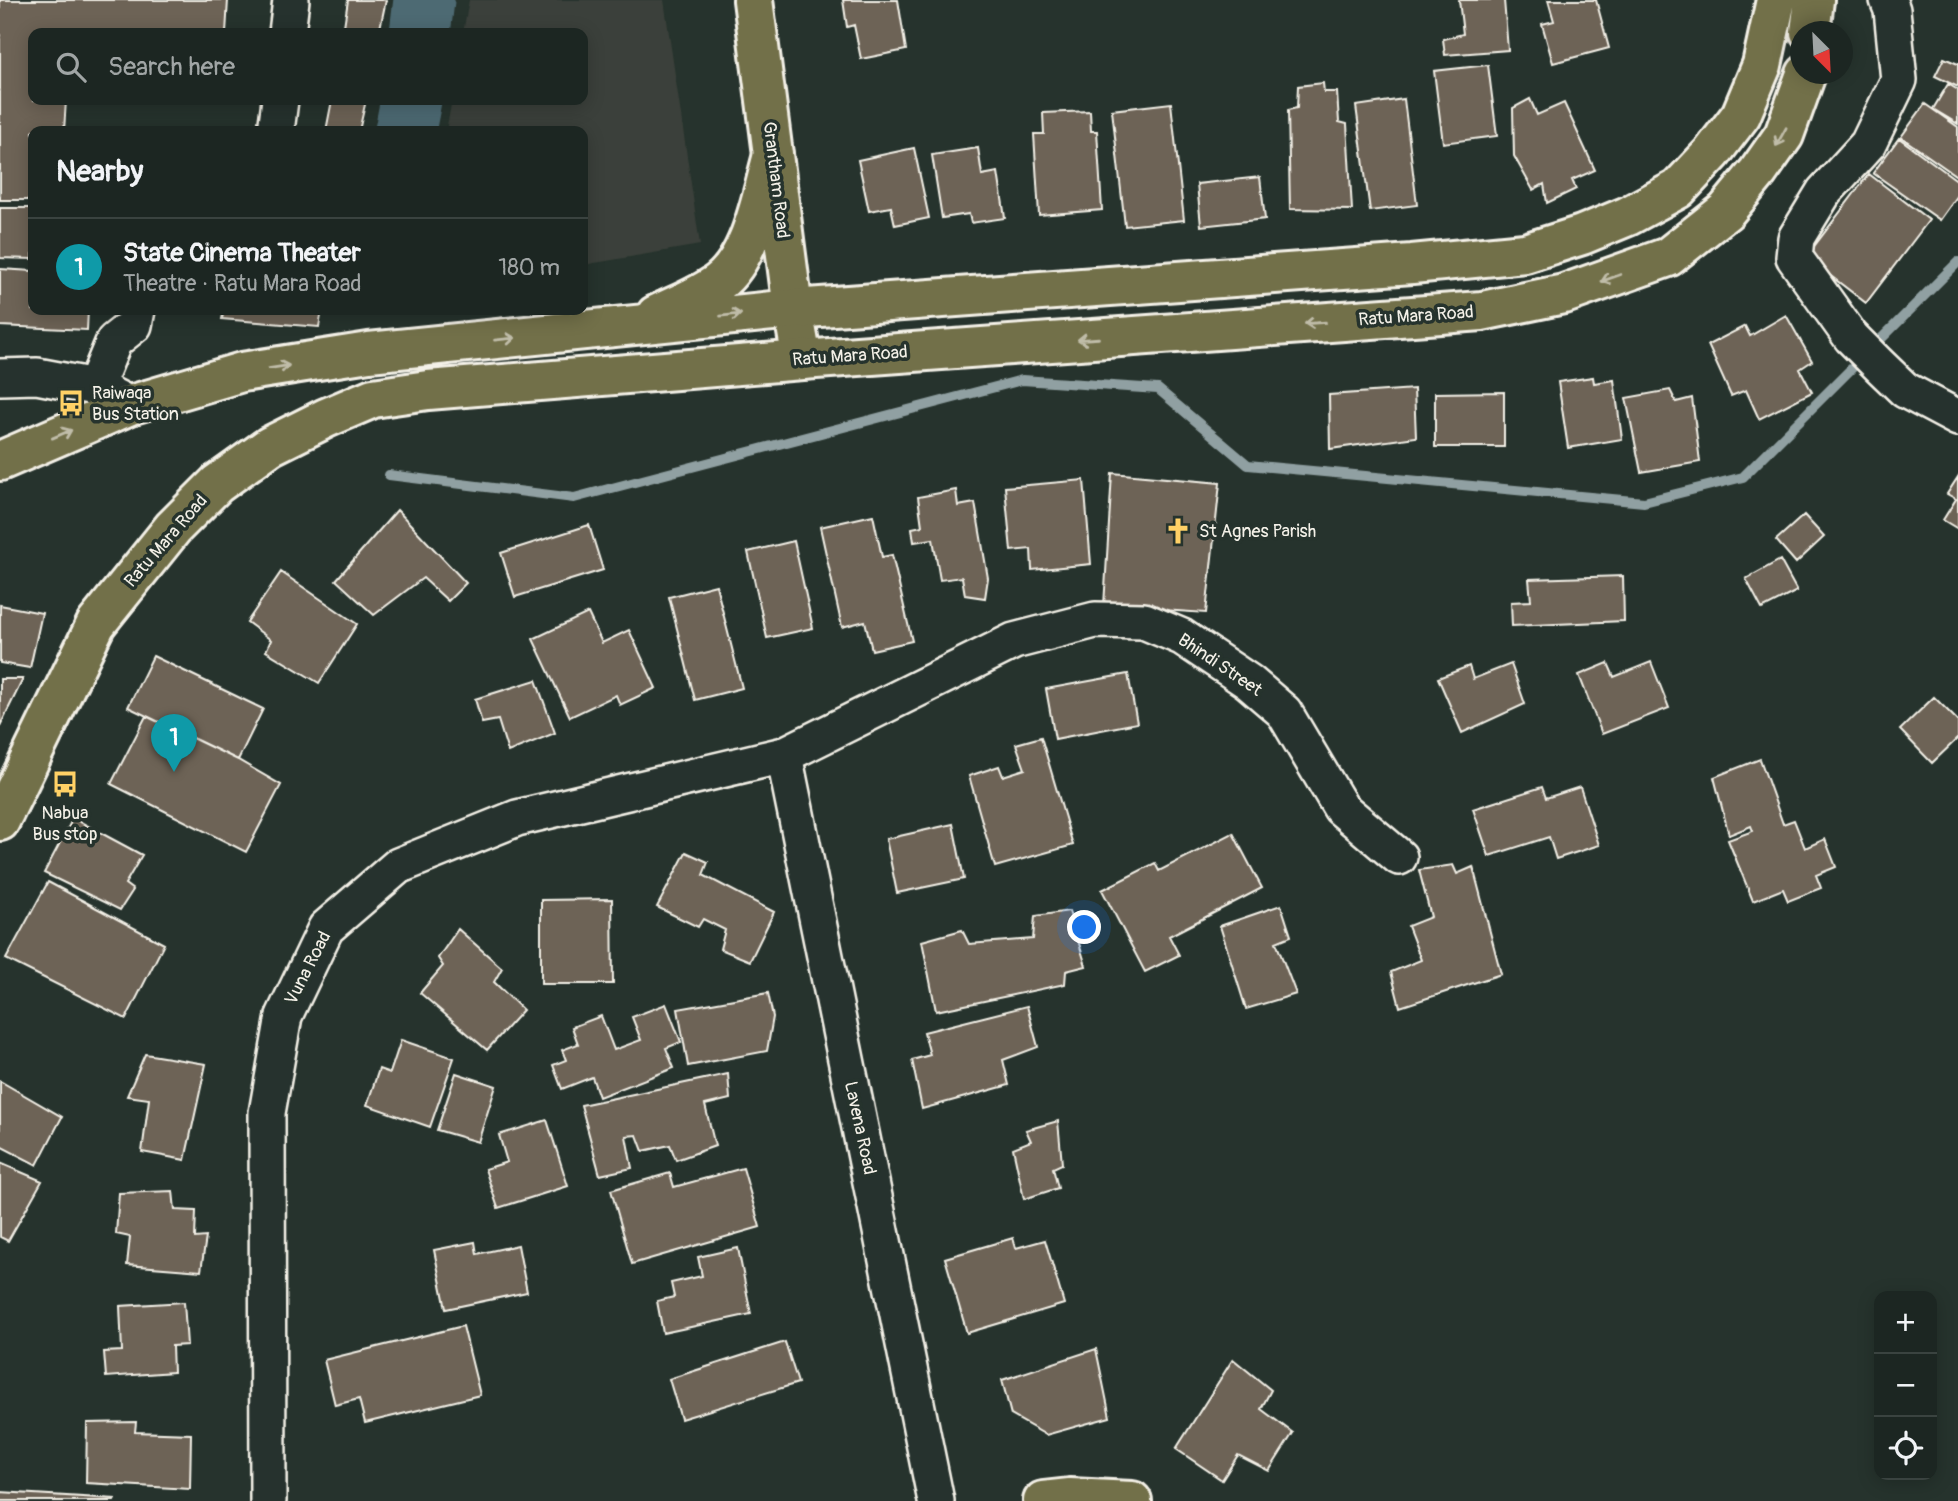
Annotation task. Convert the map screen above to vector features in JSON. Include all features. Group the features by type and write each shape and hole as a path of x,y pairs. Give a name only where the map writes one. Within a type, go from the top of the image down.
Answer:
{"main road":[{"name":"Grantham Road","path":"753,0 802,360"},
{"path":"0,461 130,405 242,372 369,352 793,309 1412,264 1525,253 1629,216 1678,189 1712,153 1741,115 1762,65 1776,0"},
{"path":"1812,21 1814,0"},
{"name":"Ratu Mara Road","path":"0,821 96,624 173,528 217,484 270,446 373,398 442,389 802,360 1482,311 1564,294 1668,257 1726,211 1784,135 1802,84"},
{"path":"636,325 718,283 733,268 747,241 773,155"},
{"path":"1044,1501 1070,1498 1132,1501"}],"street":[{"path":"288,28 291,0"},
{"path":"1888,0 1892,10 1899,80 1868,144 1824,192 1796,238 1794,257 1851,337 1879,365 1905,390 1958,418"},
{"path":"277,126 279,105"},
{"path":"95,387 114,341 134,325 136,315"},
{"path":"0,377 37,376 95,387 130,405"},
{"name":"Bhindi Street","path":"784,755 1014,641 1095,620 1144,621 1182,637 1249,682 1284,712 1341,808 1399,857"},
{"name":"Vuna Road","path":"268,1501 267,1113 284,1016 326,928 398,866 517,818 784,755"},
{"name":"Lavena Road","path":"784,755 936,1501"}],"shaded area":[{"path":"469,0 664,0 700,245 588,264 588,126 447,126 451,105 588,105 588,28 464,28"}],"building":[{"path":"0,0 228,0 226,28 28,28 28,105 66,105 64,126 28,126 28,200 0,200"},
{"path":"348,0 386,0 380,28 344,28"},
{"path":"843,0 898,0 906,50 861,59 854,25 847,27"},
{"path":"1459,0 1504,0 1508,50 1445,55 1443,39 1463,34"},
{"path":"1548,0 1596,0 1609,48 1553,63 1542,24 1554,21"},
{"path":"1944,58 1958,64 1958,87 1935,76"},
{"path":"1488,65 1497,136 1443,143 1434,71"},
{"path":"1323,83 1324,92 1337,92 1339,122 1347,124 1352,210 1290,209 1288,110 1297,108 1298,86"},
{"path":"1948,84 1958,90 1958,124 1933,109"},
{"path":"1404,99 1417,205 1370,211 1356,106"},
{"path":"1530,99 1537,115 1564,103 1595,170 1572,180 1576,189 1547,203 1544,184 1533,190 1514,156 1513,108"},
{"path":"1171,103 1184,220 1125,226 1112,110"},
{"path":"1925,104 1958,127 1958,177 1901,137"},
{"path":"331,105 365,105 360,126 327,126"},
{"path":"1090,111 1091,131 1097,131 1102,210 1039,215 1034,134 1044,134 1043,113"},
{"path":"1899,138 1958,181 1958,195 1940,220 1873,173"},
{"path":"914,148 929,218 895,225 891,207 869,211 858,160"},
{"path":"978,148 982,175 998,172 1005,218 971,223 969,214 942,218 932,155"},
{"path":"1869,174 1929,220 1866,303 1806,257"},
{"path":"1260,177 1265,219 1201,226 1197,184"},
{"path":"0,208 28,208 28,259 0,258"},
{"path":"0,269 28,271 28,315 88,315 87,330 0,326"},
{"path":"223,315 321,315 319,327 222,319"},
{"path":"1786,315 1812,361 1800,369 1812,392 1759,419 1746,390 1731,396 1708,345 1745,326 1750,336"},
{"path":"1593,377 1594,383 1614,380 1622,439 1568,448 1558,382"},
{"path":"1414,389 1416,437 1330,449 1329,395"},
{"path":"1670,390 1676,402 1692,398 1700,462 1641,472 1626,398"},
{"path":"1504,392 1504,447 1435,447 1435,393"},
{"path":"1112,473 1220,483 1206,613 1104,606"},
{"path":"1958,477 1958,529 1943,520 1956,499 1947,494"},
{"path":"1084,480 1091,564 1032,570 1031,549 1011,551 1005,487"},
{"path":"956,490 958,506 975,503 988,578 985,598 965,595 962,577 940,580 933,539 914,542 912,528 922,526 918,497"},
{"path":"397,510 466,583 448,601 423,578 374,615 336,580"},
{"path":"873,515 882,557 892,555 912,641 872,650 865,621 842,627 820,527"},
{"path":"1804,515 1824,537 1796,563 1776,540"},
{"path":"589,525 603,570 515,597 501,553"},
{"path":"794,541 813,628 767,638 748,552"},
{"path":"1780,560 1797,591 1762,609 1746,579"},
{"path":"281,572 357,624 319,683 266,651 271,640 247,622"},
{"path":"1623,576 1624,621 1512,626 1511,602 1531,601 1529,579"},
{"path":"716,585 742,688 695,700 669,597"},
{"path":"0,605 42,613 30,668 0,663"},
{"path":"588,613 602,643 629,630 656,688 620,705 616,695 570,717 533,639"},
{"path":"153,656 263,709 238,760 128,707"},
{"path":"1651,662 1669,708 1602,734 1579,675 1608,663 1614,677"},
{"path":"1511,664 1525,704 1462,733 1438,678 1469,666 1473,679"},
{"path":"1128,674 1137,723 1055,739 1046,689"},
{"path":"0,679 23,679 0,726"},
{"path":"536,680 555,733 508,752 498,720 482,723 475,699"},
{"path":"1934,697 1958,721 1958,738 1932,763 1900,730"},
{"path":"146,716 238,760 281,785 246,852 111,784"},
{"path":"1041,737 1073,845 995,867 969,776 999,766 1003,776 1025,769 1016,744"},
{"path":"1760,759 1783,824 1794,820 1805,848 1825,839 1836,867 1816,875 1821,888 1788,901 1783,889 1753,901 1728,840 1753,831 1751,826 1729,835 1714,777"},
{"path":"1542,787 1546,798 1580,787 1599,845 1556,859 1549,837 1489,856 1473,809"},
{"path":"73,818 142,855 125,884 133,890 120,910 44,873"},
{"path":"953,824 964,879 897,893 886,839"},
{"path":"1233,833 1262,888 1169,936 1179,955 1145,972 1102,890 1155,863 1159,871"},
{"path":"686,852 708,862 703,875 774,912 750,961 720,949 725,930 703,919 698,927 657,907"},
{"path":"1453,865 1457,874 1473,867 1501,974 1400,1007 1391,972 1421,960 1408,926 1431,917 1419,870"},
{"path":"48,882 164,944 126,1019 6,959"},
{"path":"612,899 613,984 541,984 541,900"},
{"path":"1281,905 1291,936 1276,942 1296,994 1246,1009 1220,926"},
{"path":"1069,911 1086,966 1066,971 1065,984 936,1011 922,941 962,930 969,944 1033,939 1035,916"},
{"path":"458,929 502,968 494,982 523,1010 487,1050 420,993 443,966 438,958"},
{"path":"768,993 773,1017 767,1051 688,1066 678,1009"},
{"path":"666,1004 681,1042 666,1048 674,1068 599,1097 592,1077 562,1089 553,1065 566,1060 562,1050 578,1044 572,1027 601,1016 614,1050 641,1040 632,1017"},
{"path":"1027,1006 1038,1047 1003,1060 1009,1085 922,1109 912,1060 930,1055 924,1032"},
{"path":"401,1040 454,1058 430,1127 367,1105 379,1069 390,1073"},
{"path":"145,1054 206,1064 185,1160 142,1152 149,1099 127,1096"},
{"path":"456,1073 496,1086 478,1142 437,1130"},
{"path":"728,1074 730,1099 705,1105 715,1146 676,1160 670,1145 643,1151 637,1135 626,1136 632,1168 600,1175 581,1105"},
{"path":"0,1081 62,1117 37,1165 0,1146"},
{"path":"547,1120 568,1186 498,1208 485,1169 507,1162 499,1135"},
{"path":"1058,1121 1062,1164 1053,1168 1058,1188 1024,1199 1013,1148 1031,1141 1026,1130"},
{"path":"0,1163 42,1181 8,1241 0,1237"},
{"path":"743,1168 760,1227 632,1264 611,1190 670,1173 674,1187"},
{"path":"173,1191 175,1210 196,1211 195,1238 206,1237 201,1271 127,1265 130,1237 116,1234 119,1193"},
{"path":"1013,1238 1016,1248 1045,1240 1064,1304 967,1333 945,1258"},
{"path":"475,1242 477,1254 518,1245 527,1292 446,1309 434,1250"},
{"path":"738,1248 751,1314 663,1333 657,1301 674,1297 671,1283 702,1276 698,1257"},
{"path":"184,1302 187,1345 172,1346 173,1372 106,1377 104,1352 122,1351 120,1306"},
{"path":"463,1326 480,1395 365,1423 359,1399 335,1405 324,1360"},
{"path":"785,1342 798,1383 681,1419 669,1379"},
{"path":"1096,1349 1110,1417 1046,1435 1011,1415 1002,1380"},
{"path":"1233,1359 1271,1390 1261,1409 1293,1433 1269,1471 1238,1455 1222,1480 1176,1449"},
{"path":"136,1422 135,1432 191,1434 190,1489 86,1483 87,1423"},
{"path":"0,1492 115,1499 0,1501"}],"waterway":[{"path":"421,28 424,0"},
{"path":"406,126 410,105"},
{"path":"389,475 574,498 1022,380 1158,389 1248,465 1644,502 1743,477 1958,262"}],"place":[{"name":"Raiwaqa Bus Station","path":"71,403"},
{"name":"St Agnes Parish","path":"1178,531"},
{"name":"State Cinema Theater","path":"174,772"},
{"name":"Nabua Bus stop","path":"65,784"}]}
